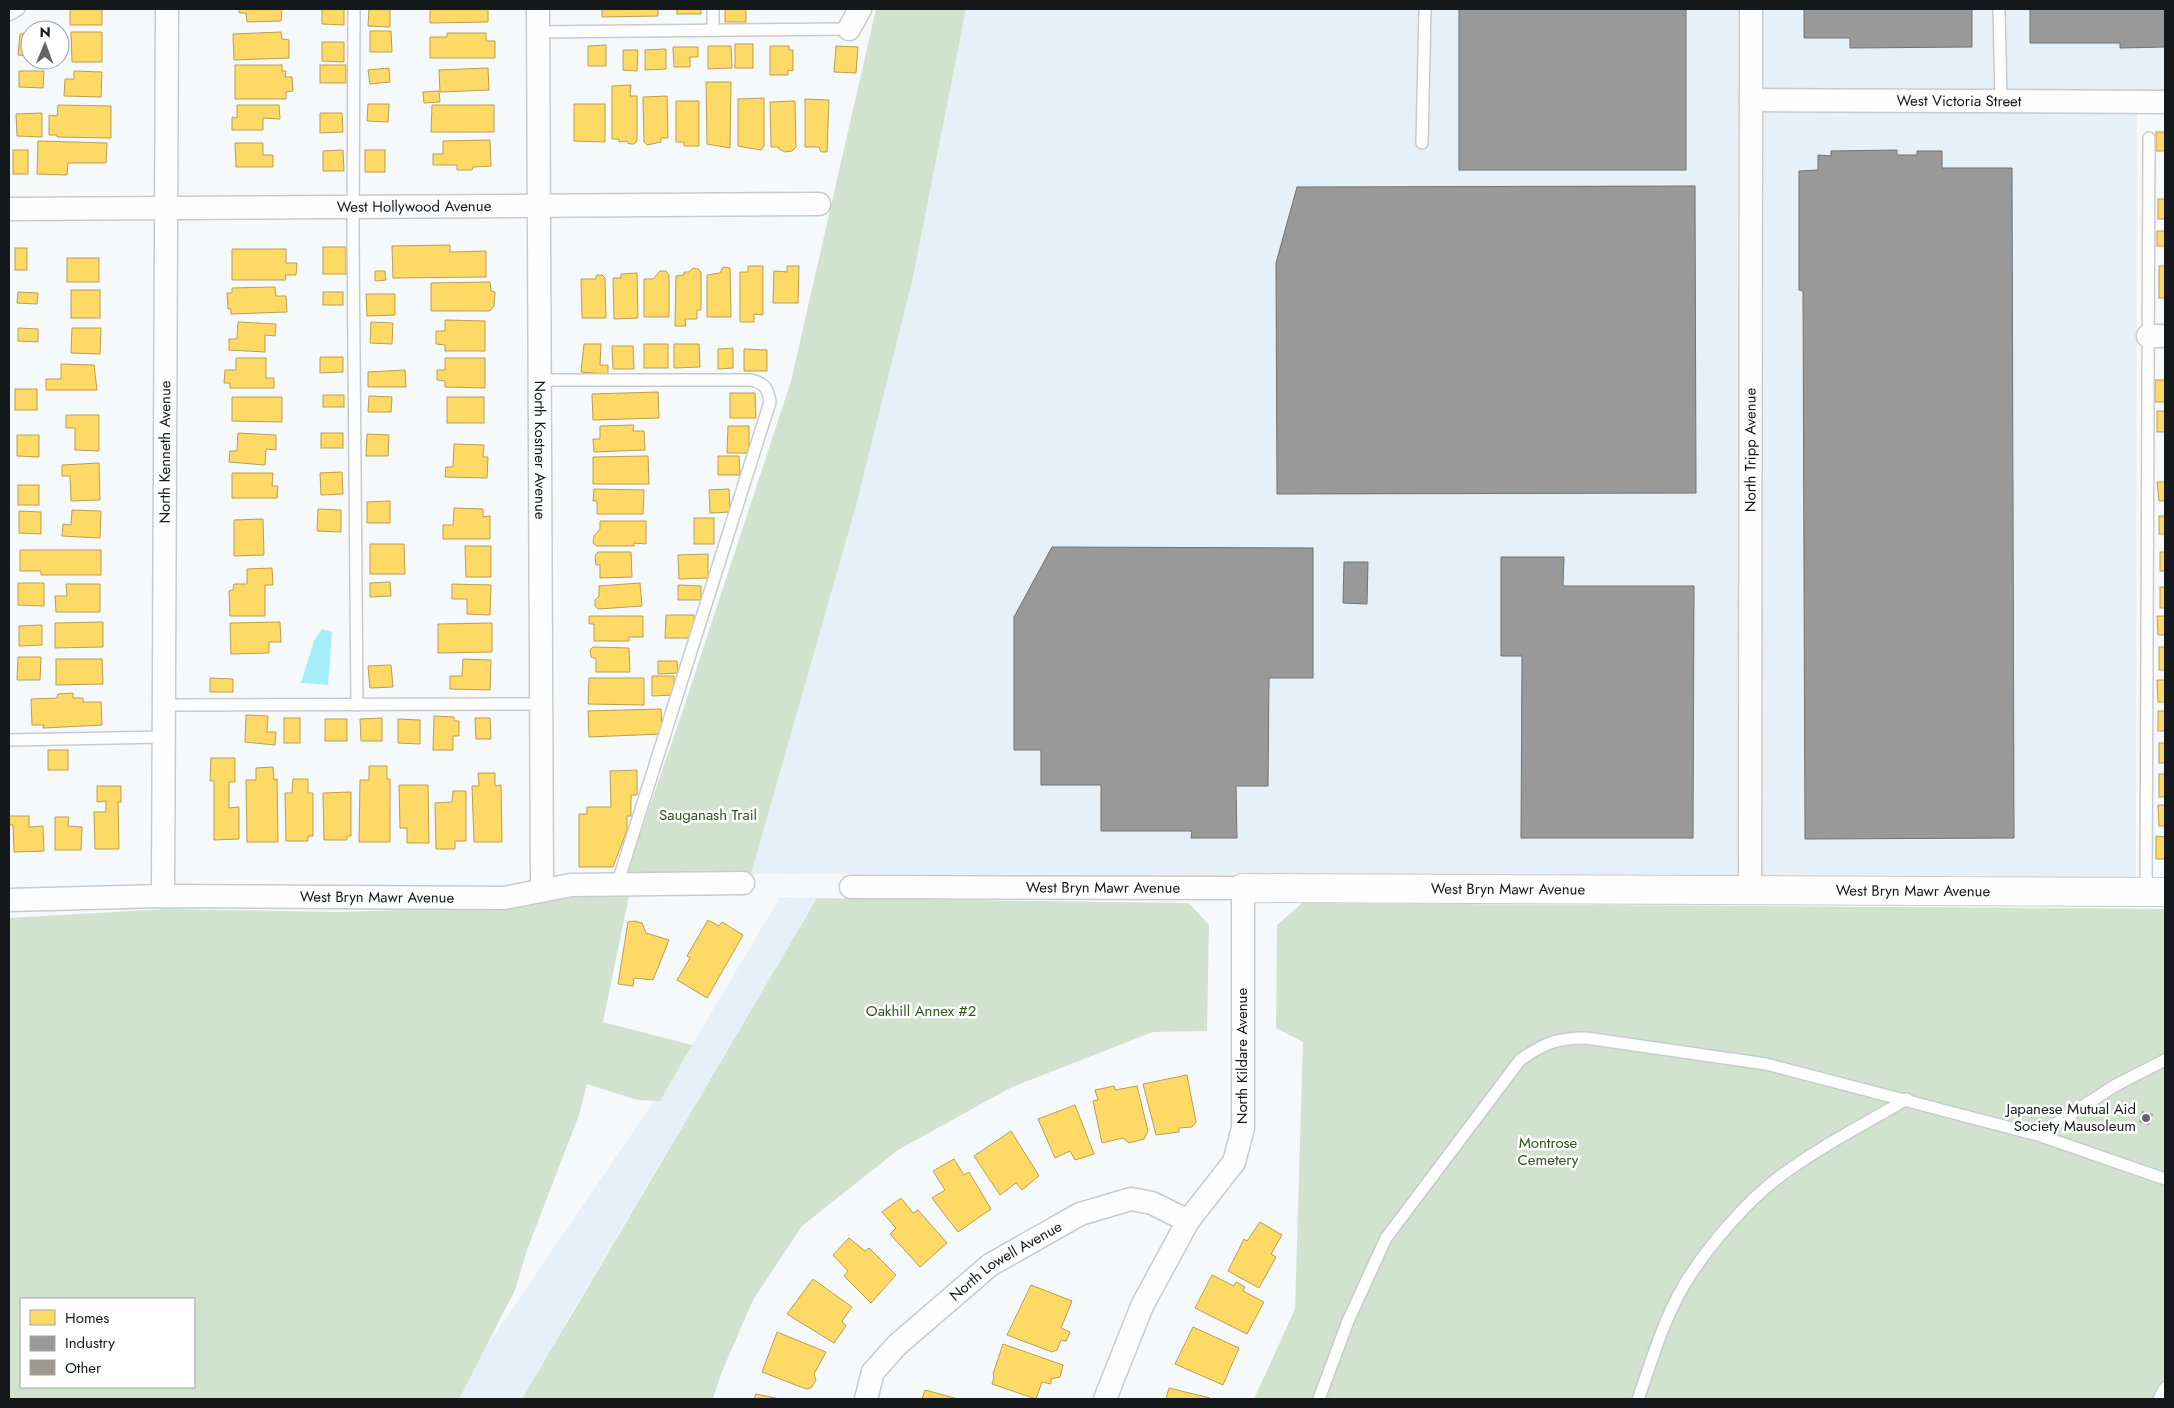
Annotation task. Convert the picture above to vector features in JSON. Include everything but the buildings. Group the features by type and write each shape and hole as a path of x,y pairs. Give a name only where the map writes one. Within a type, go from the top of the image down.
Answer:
{"street":[{"name":"North Kenneth Avenue","path":"163,896 167,9"},
{"name":"North Kostner Avenue","path":"538,9 542,891"},
{"path":"849,29 860,9"},
{"name":"North Tripp Avenue","path":"1750,891 1751,9"},
{"name":"West Victoria Street","path":"1751,100 2165,102"},
{"name":"West Hollywood Avenue","path":"9,209 819,204"},
{"name":"West Bryn Mawr Avenue","path":"9,900 163,896 504,898 571,885 743,883"},
{"name":"West Bryn Mawr Avenue","path":"851,887 2155,892"},
{"name":"North Kildare Avenue","path":"1106,1399 1142,1306 1188,1221 1234,1162 1243,1128 1243,888"},
{"name":"North Lowell Avenue","path":"866,1399 873,1372 897,1345 990,1265 1080,1214 1130,1200 1152,1203 1188,1221"}],"lane":[{"path":"9,15 19,9"},
{"path":"354,9 353,207 357,704"},
{"path":"712,30 713,9"},
{"path":"1422,143 1425,9"},
{"path":"1999,9 2001,101"},
{"path":"538,32 849,29"},
{"path":"2148,138 2157,336 2155,892"},
{"path":"540,380 751,380 762,383 769,391 770,402 617,885"},
{"path":"164,705 541,704"},
{"path":"9,740 164,737"},
{"path":"1319,1399 1348,1321 1386,1238 1520,1060 1538,1047 1561,1038 1586,1038 1756,1062 1907,1099 2038,1135 2165,1179"},
{"path":"2038,1135 2116,1085 2165,1060"},
{"path":"1638,1399 1663,1329 1690,1274 1729,1225 1774,1181 1907,1099"},
{"path":"2159,1399 2165,1388"}],"shaded area":[{"path":"966,9 2165,9 2165,107 2137,108 2136,878 751,874 857,502 913,277"},
{"path":"780,897 817,898 566,1322 565,1399 451,1399 692,1045"}],"green space":[{"name":"Sauganash Trail","path":"876,9 966,9 913,277 857,502 751,874 627,872 682,713 791,381"},
{"path":"546,895 629,896 603,1022 692,1045 660,1101 637,1100 587,1084 579,1115 527,1250 515,1290 459,1399 9,1399 9,918 167,909 339,912 520,906"},
{"name":"Oakhill Annex #2","path":"817,898 1189,903 1209,925 1207,1031 1153,1032 1012,1087 898,1150 802,1226 753,1300 721,1374 713,1399 522,1399"},
{"name":"Montrose Cemetery","path":"1302,903 2165,909 2165,1399 1254,1399 1295,1309 1303,1042 1276,1028 1277,925"}],"water":[{"path":"322,629 332,632 328,685 301,683 314,641"}],"place":[{"name":"Japanese Mutual Aid Society Mausoleum","path":"2146,1118"}]}
